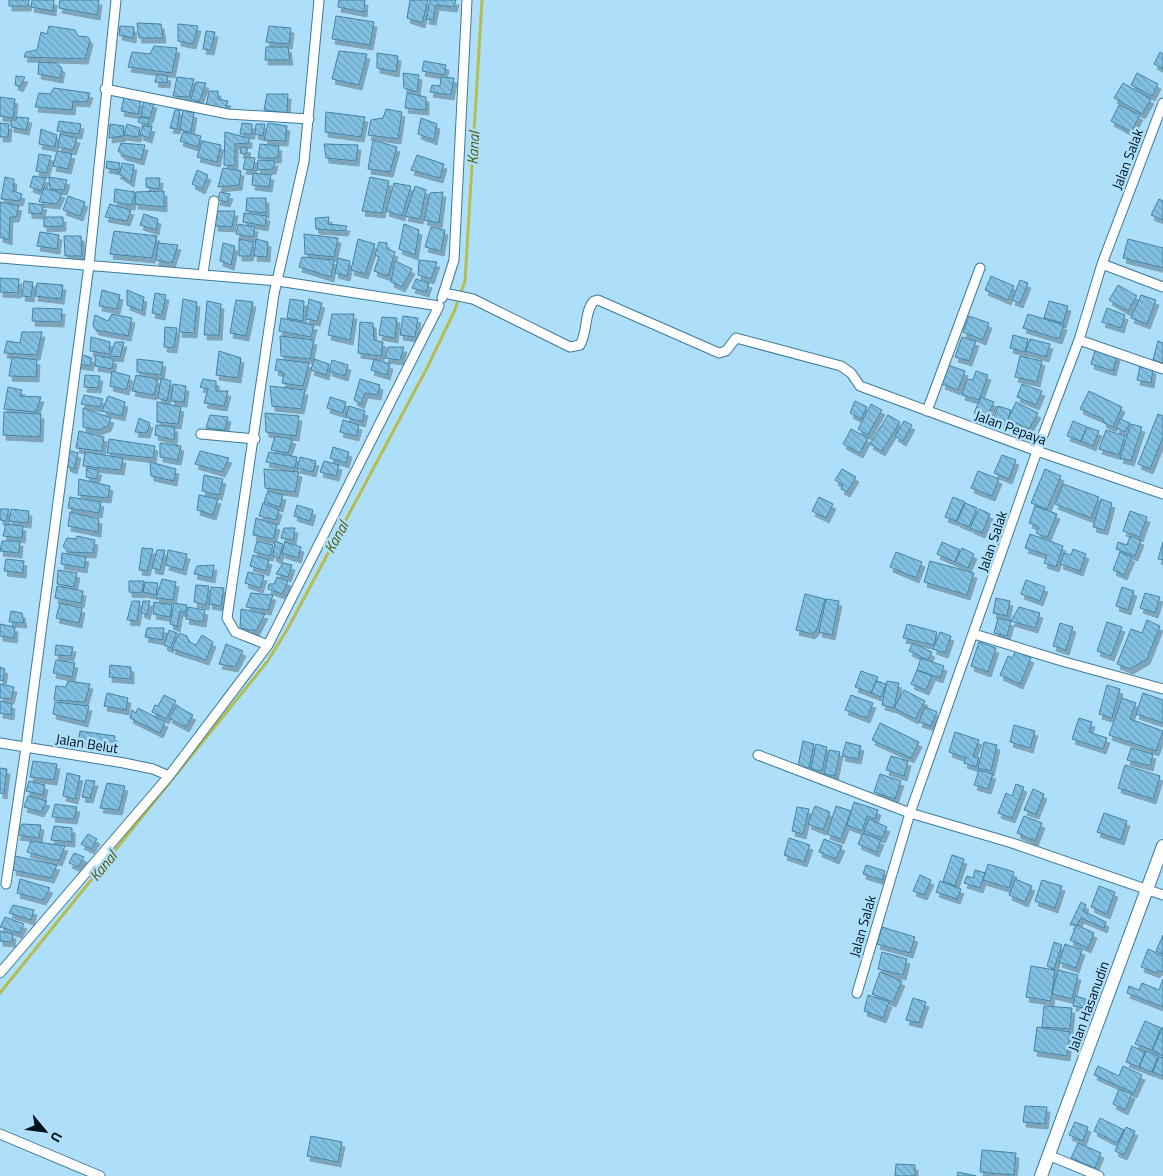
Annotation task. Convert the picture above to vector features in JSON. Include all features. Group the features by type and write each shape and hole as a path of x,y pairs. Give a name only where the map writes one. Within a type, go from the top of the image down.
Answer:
{"main road":[{"name":"Jalan Hasanudin","path":"1040,1176 1163,846"}],"street":[{"path":"6,884 10,848 18,808 89,265 104,125 105,89 116,0"},
{"path":"268,645 235,632 228,623 227,618 255,439 274,294 304,162 319,0"},
{"path":"0,973 169,776 268,645 446,294 454,260 467,0"},
{"path":"105,89 228,114 309,119"},
{"name":"Jalan Salak","path":"856,993 910,813 1037,452 1079,340 1102,264 1163,103"},
{"path":"203,273 214,201"},
{"path":"0,258 203,273 278,281 439,306"},
{"path":"1102,264 1163,287"},
{"path":"927,411 980,268"},
{"name":"Jalan Pepaya","path":"446,294 473,299 570,347 580,345 584,339 590,305 594,300 598,300 719,353 726,351 734,338 740,338 841,366 851,372 860,386 1037,452 1163,494"},
{"path":"1079,340 1163,369"},
{"path":"201,434 255,439"},
{"path":"974,634 1163,689"},
{"name":"Jalan Belut","path":"0,743 124,763 153,769 169,776"},
{"path":"758,755 910,813 1012,843 1163,895"},
{"path":"0,846 10,848"},
{"path":"0,1134 100,1176"},
{"path":"1048,1155 1099,1176"}],"building":[{"path":"9,0 29,0 28,6 9,6"},
{"path":"32,0 54,0 53,11 31,7"},
{"path":"60,0 99,0 97,15 59,8"},
{"path":"339,0 365,0 364,12 338,7"},
{"path":"410,0 428,0 422,23 407,18"},
{"path":"430,0 456,0 454,7 436,5 433,20 426,19"},
{"path":"336,16 374,22 370,45 332,39"},
{"path":"137,23 161,24 163,38 139,38"},
{"path":"178,24 198,26 193,44 178,41"},
{"path":"49,26 75,30 78,36 88,37 90,40 85,59 24,57 26,52 37,50 41,32 47,34"},
{"path":"120,26 134,27 133,38 119,35"},
{"path":"269,26 291,28 289,44 266,42"},
{"path":"206,31 215,32 211,50 203,49"},
{"path":"154,46 177,48 172,73 128,67 132,52 150,54"},
{"path":"266,47 288,47 290,60 265,60"},
{"path":"339,51 367,54 359,85 332,79"},
{"path":"1160,52 1163,54 1163,69 1154,64"},
{"path":"377,53 398,56 396,72 377,68"},
{"path":"424,61 446,65 444,75 422,71"},
{"path":"39,62 56,63 62,68 60,78 38,74"},
{"path":"403,73 419,75 417,92 404,88"},
{"path":"1137,73 1158,84 1152,96 1131,85"},
{"path":"157,74 168,76 167,83 155,82"},
{"path":"16,76 25,77 20,87 15,85"},
{"path":"177,77 194,79 189,97 173,96"},
{"path":"441,77 454,78 451,95 430,92 432,85 440,86"},
{"path":"196,82 206,83 199,102 191,99"},
{"path":"1123,83 1151,99 1142,114 1114,98"},
{"path":"54,88 90,93 87,102 73,101 72,110 35,107 39,93 50,94"},
{"path":"209,91 218,91 218,99 228,101 225,110 206,106"},
{"path":"407,93 426,97 426,110 405,108"},
{"path":"267,94 288,94 287,113 264,110"},
{"path":"0,97 15,99 13,118 0,116"},
{"path":"124,97 141,101 138,114 121,111"},
{"path":"144,101 154,103 150,118 141,116"},
{"path":"1119,105 1140,115 1131,132 1111,121"},
{"path":"386,109 402,112 398,139 368,135 371,120 383,118"},
{"path":"175,110 180,110 177,129 170,128"},
{"path":"183,110 194,113 191,132 180,130"},
{"path":"326,112 365,117 361,137 325,132"},
{"path":"17,117 29,118 26,130 11,127 11,120 16,120"},
{"path":"140,117 149,119 148,125 138,122"},
{"path":"421,118 437,124 434,140 418,134"},
{"path":"59,121 81,124 79,134 57,131"},
{"path":"0,123 9,124 8,137 0,137"},
{"path":"242,123 252,124 252,134 240,134"},
{"path":"268,123 287,126 285,141 264,140"},
{"path":"110,124 124,126 123,136 109,138"},
{"path":"127,124 140,128 138,137 124,135"},
{"path":"256,124 265,124 263,136 255,134"},
{"path":"143,126 152,127 149,138 140,135"},
{"path":"41,129 57,135 55,147 39,144"},
{"path":"183,132 201,136 198,147 180,141"},
{"path":"225,132 249,138 249,143 235,144 235,166 224,165"},
{"path":"60,134 77,138 73,150 58,147"},
{"path":"373,140 397,147 390,172 368,169"},
{"path":"202,141 221,145 217,162 197,157"},
{"path":"121,143 145,145 141,160 123,155 118,151"},
{"path":"260,144 279,146 278,158 258,158"},
{"path":"324,144 358,145 356,161 326,158"},
{"path":"241,147 248,148 246,154 240,153"},
{"path":"57,151 72,154 68,169 53,166"},
{"path":"39,154 51,156 46,173 36,171"},
{"path":"417,155 444,164 440,178 411,170"},
{"path":"246,157 255,158 253,170 243,169"},
{"path":"258,160 275,161 273,169 257,170"},
{"path":"107,161 120,163 118,170 106,168"},
{"path":"122,163 134,165 131,182 117,173 120,172"},
{"path":"223,168 241,171 239,185 218,187"},
{"path":"197,170 208,175 202,189 192,184"},
{"path":"253,173 271,175 269,187 252,185"},
{"path":"33,176 46,178 41,191 30,187"},
{"path":"5,177 14,179 13,191 22,194 20,201 1,199"},
{"path":"49,177 67,180 64,190 50,189"},
{"path":"370,177 389,181 382,213 362,211"},
{"path":"146,178 160,178 159,189 146,187"},
{"path":"394,183 411,186 402,216 386,211"},
{"path":"415,186 426,190 420,219 405,216"},
{"path":"44,188 62,193 57,204 39,202"},
{"path":"115,189 135,192 132,205 114,202"},
{"path":"164,191 164,207 135,204 136,192"},
{"path":"220,192 230,194 227,202 217,200"},
{"path":"443,192 439,223 424,220 430,193"},
{"path":"68,196 85,202 80,216 63,210"},
{"path":"247,198 266,198 266,213 246,211"},
{"path":"1159,199 1163,201 1163,220 1151,215"},
{"path":"0,202 19,206 16,217 10,217 9,240 0,237"},
{"path":"29,203 44,205 41,214 29,213"},
{"path":"110,204 131,210 127,221 105,217"},
{"path":"216,211 235,211 232,227 215,226"},
{"path":"244,213 267,216 265,226 243,222"},
{"path":"144,214 158,219 156,230 140,225"},
{"path":"44,217 63,217 63,226 44,227"},
{"path":"329,217 328,224 347,226 345,231 316,229 315,218"},
{"path":"238,224 255,227 253,237 236,234"},
{"path":"404,224 419,230 415,255 399,249"},
{"path":"431,227 445,230 441,251 425,247"},
{"path":"114,231 157,236 152,258 110,254"},
{"path":"40,232 59,235 57,249 37,246"},
{"path":"304,234 338,238 334,257 305,254"},
{"path":"64,236 81,236 82,256 65,256"},
{"path":"239,239 254,242 250,256 239,256"},
{"path":"256,239 268,242 267,257 254,256"},
{"path":"358,239 375,244 365,274 351,270"},
{"path":"1128,239 1163,248 1163,268 1123,258"},
{"path":"379,242 387,243 387,249 395,252 388,276 374,271 379,257 375,255"},
{"path":"158,243 178,245 172,263 156,260"},
{"path":"223,243 235,246 231,265 220,261"},
{"path":"302,257 334,260 331,277 299,267"},
{"path":"338,258 350,261 347,276 335,273"},
{"path":"419,260 437,262 431,279 418,275"},
{"path":"395,261 412,269 402,287 391,282"},
{"path":"991,276 1014,286 1008,300 985,290"},
{"path":"0,278 19,279 18,293 0,292"},
{"path":"416,279 429,283 426,292 412,288"},
{"path":"1020,280 1028,283 1020,303 1012,300"},
{"path":"24,281 33,282 31,297 22,296"},
{"path":"37,283 63,285 61,299 35,296"},
{"path":"1118,285 1137,296 1128,311 1109,300"},
{"path":"102,290 120,295 117,309 99,306"},
{"path":"127,290 144,297 142,311 127,305"},
{"path":"155,293 166,295 162,315 152,313"},
{"path":"1141,295 1156,300 1147,324 1131,318"},
{"path":"183,299 197,302 194,333 179,332"},
{"path":"290,299 304,301 303,321 287,318"},
{"path":"309,299 322,303 317,321 306,319"},
{"path":"236,300 253,302 246,336 230,333"},
{"path":"207,301 221,304 219,335 204,335"},
{"path":"1049,301 1068,306 1063,323 1044,318"},
{"path":"33,308 62,309 61,322 32,321"},
{"path":"1107,308 1125,315 1121,328 1102,322"},
{"path":"112,314 132,318 128,336 96,330 93,326 95,315 108,321"},
{"path":"332,314 354,314 350,340 328,335"},
{"path":"1028,314 1064,325 1059,339 1023,328"},
{"path":"403,316 418,318 415,337 400,335"},
{"path":"969,316 989,323 983,340 963,332"},
{"path":"382,317 397,318 395,338 379,335"},
{"path":"281,318 314,325 311,337 279,331"},
{"path":"360,322 373,323 374,340 383,342 381,356 358,353"},
{"path":"165,327 177,328 174,348 164,347"},
{"path":"22,332 42,332 37,355 4,353 7,341 20,343"},
{"path":"1013,335 1028,339 1025,352 1010,348"},
{"path":"280,336 314,340 310,359 281,356"},
{"path":"91,337 110,342 109,354 90,351"},
{"path":"962,337 976,341 969,361 955,357"},
{"path":"1030,339 1050,344 1046,357 1026,351"},
{"path":"1158,341 1163,343 1163,363 1153,360"},
{"path":"115,342 124,342 120,357 110,356"},
{"path":"388,347 404,347 400,360 385,358"},
{"path":"1095,350 1117,356 1113,371 1091,364"},
{"path":"219,351 241,358 238,378 216,375"},
{"path":"80,354 92,358 90,366 78,364"},
{"path":"95,355 114,359 112,369 95,366"},
{"path":"1020,356 1042,361 1037,382 1015,377"},
{"path":"12,357 37,360 36,377 9,376"},
{"path":"137,359 163,362 161,375 137,372"},
{"path":"277,359 309,363 303,386 282,383 284,373 275,370"},
{"path":"314,359 329,364 326,375 311,370"},
{"path":"374,359 390,364 387,375 371,370"},
{"path":"332,360 348,365 345,376 329,371"},
{"path":"948,365 965,371 958,390 942,384"},
{"path":"1140,366 1153,369 1151,383 1137,380"},
{"path":"112,371 130,376 126,390 110,386"},
{"path":"976,371 988,375 979,400 962,395 967,379 973,380"},
{"path":"85,375 100,376 98,388 84,387"},
{"path":"136,375 158,379 154,395 132,391"},
{"path":"161,378 171,381 167,401 158,398"},
{"path":"203,379 216,381 216,391 228,391 224,406 204,403 208,389 200,387"},
{"path":"360,379 380,385 378,395 365,393 361,404 354,400"},
{"path":"173,384 186,386 184,402 171,401"},
{"path":"1022,384 1042,391 1036,405 1017,397"},
{"path":"270,386 305,390 301,409 272,406"},
{"path":"8,387 22,390 20,396 41,397 36,412 4,409"},
{"path":"1089,391 1122,407 1113,427 1104,423 1103,419 1080,409"},
{"path":"84,395 103,399 100,407 81,404"},
{"path":"108,396 125,402 122,416 102,411"},
{"path":"330,397 346,402 343,413 327,408"},
{"path":"981,397 994,402 986,419 974,413"},
{"path":"855,401 867,407 861,419 850,413"},
{"path":"157,402 181,407 178,424 157,422"},
{"path":"1016,402 1038,413 1029,429 1008,419"},
{"path":"871,404 882,410 868,435 858,429"},
{"path":"349,406 365,411 362,422 346,417"},
{"path":"998,406 1011,410 1006,425 993,420"},
{"path":"83,408 111,418 108,426 99,430 83,427"},
{"path":"4,412 41,414 40,437 3,435"},
{"path":"265,413 299,416 296,436 266,432"},
{"path":"1158,414 1163,416 1163,437 1150,469 1138,464"},
{"path":"210,415 228,417 225,430 206,428"},
{"path":"888,415 900,422 882,451 870,444"},
{"path":"139,418 150,423 147,433 135,432"},
{"path":"1120,419 1130,423 1125,432 1116,428"},
{"path":"343,420 359,425 356,436 340,432"},
{"path":"904,421 912,425 903,441 895,436"},
{"path":"1073,421 1087,427 1081,441 1067,436"},
{"path":"1131,424 1142,427 1131,461 1120,458"},
{"path":"156,425 175,427 174,440 155,435"},
{"path":"1087,427 1099,431 1093,446 1081,441"},
{"path":"851,429 868,438 860,453 843,444"},
{"path":"1106,430 1125,436 1119,455 1099,449"},
{"path":"79,431 104,437 102,451 76,448"},
{"path":"275,436 293,439 288,453 271,450"},
{"path":"109,439 155,446 153,458 107,453"},
{"path":"160,443 181,446 178,460 160,457"},
{"path":"333,447 349,452 346,463 330,458"},
{"path":"67,450 78,453 74,469 67,466"},
{"path":"200,451 229,458 222,472 195,464"},
{"path":"85,452 123,458 121,470 83,466"},
{"path":"269,452 297,457 295,468 266,462"},
{"path":"1002,455 1016,460 1009,479 994,473"},
{"path":"300,457 316,461 313,472 297,468"},
{"path":"324,461 339,465 336,476 320,472"},
{"path":"150,462 176,469 174,481 151,476"},
{"path":"87,468 99,470 96,479 86,477"},
{"path":"264,469 299,472 295,492 265,488"},
{"path":"842,469 856,477 847,492 841,489 843,485 835,480"},
{"path":"1045,469 1061,476 1047,509 1031,503"},
{"path":"978,471 999,479 992,496 971,488"},
{"path":"204,475 223,479 219,495 202,491"},
{"path":"79,479 110,486 108,498 78,495"},
{"path":"1063,484 1099,497 1091,518 1055,504"},
{"path":"268,491 283,495 280,507 264,502"},
{"path":"199,495 218,499 213,515 197,510"},
{"path":"70,497 101,502 99,513 68,508"},
{"path":"819,497 833,504 826,518 812,511"},
{"path":"953,497 965,502 956,521 945,517"},
{"path":"1101,499 1112,503 1105,530 1093,527"},
{"path":"263,503 279,510 276,520 259,516"},
{"path":"965,503 977,508 969,527 957,522"},
{"path":"297,505 313,510 310,521 294,516"},
{"path":"1035,506 1057,514 1047,538 1036,533 1039,527 1029,523"},
{"path":"0,509 9,509 6,521 0,520"},
{"path":"11,509 29,511 28,523 9,521"},
{"path":"979,509 990,514 982,533 970,528"},
{"path":"1130,511 1147,517 1140,537 1123,531"},
{"path":"70,512 99,519 98,532 68,526"},
{"path":"256,518 277,525 273,539 253,535"},
{"path":"6,524 23,526 22,538 3,536"},
{"path":"284,528 295,528 293,540 281,538"},
{"path":"1030,534 1063,546 1056,567 1044,563 1047,555 1025,548"},
{"path":"77,536 95,540 93,553 68,552 63,546 67,538 76,539"},
{"path":"1130,536 1141,540 1135,556 1116,549 1118,542 1127,545"},
{"path":"2,541 20,541 19,553 0,551"},
{"path":"257,541 273,545 270,556 254,552"},
{"path":"275,541 283,544 279,559 273,556"},
{"path":"285,542 301,547 298,558 282,553"},
{"path":"942,542 960,550 955,562 937,554"},
{"path":"1163,542 1163,560 1158,559"},
{"path":"142,548 153,549 147,571 139,570"},
{"path":"962,548 974,554 968,568 955,562"},
{"path":"1073,549 1086,554 1080,571 1060,564 1064,553 1071,555"},
{"path":"157,550 165,550 160,570 152,568"},
{"path":"168,550 187,554 183,570 166,565"},
{"path":"896,552 922,562 916,578 890,567"},
{"path":"1120,552 1132,557 1124,575 1113,570"},
{"path":"62,553 86,557 84,568 61,564"},
{"path":"253,555 269,560 266,571 250,566"},
{"path":"6,559 24,561 23,573 4,571"},
{"path":"930,561 974,573 967,595 924,582"},
{"path":"283,563 292,565 288,577 276,574"},
{"path":"214,565 212,578 194,574 197,566"},
{"path":"58,570 77,573 74,587 57,584"},
{"path":"248,572 264,576 260,588 245,583"},
{"path":"277,577 288,581 282,594 268,589 269,584 274,584"},
{"path":"162,579 176,582 173,600 156,598"},
{"path":"1026,580 1045,587 1040,601 1021,594"},
{"path":"129,581 144,581 142,593 129,592"},
{"path":"145,582 158,583 156,595 143,592"},
{"path":"196,585 209,586 206,605 194,602"},
{"path":"57,586 83,591 81,603 55,598"},
{"path":"211,587 224,588 221,606 209,604"},
{"path":"1122,587 1134,591 1128,610 1116,606"},
{"path":"251,593 273,595 268,610 246,607"},
{"path":"1145,593 1160,597 1155,613 1140,608"},
{"path":"805,594 825,599 817,629 812,634 796,630"},
{"path":"996,598 1010,601 1007,616 993,613"},
{"path":"826,599 839,601 832,635 819,632"},
{"path":"132,601 140,601 137,621 127,620"},
{"path":"143,601 150,601 147,615 141,612"},
{"path":"154,602 172,605 170,617 153,614"},
{"path":"60,603 82,608 79,623 56,618"},
{"path":"174,603 187,605 185,613 180,611 177,627 170,624"},
{"path":"188,607 205,610 203,622 186,619"},
{"path":"1019,607 1040,613 1035,628 1011,621"},
{"path":"241,609 265,614 256,631 240,628"},
{"path":"11,611 22,613 24,623 9,622"},
{"path":"998,618 1011,621 1007,636 994,633"},
{"path":"1147,620 1160,626 1147,659 1130,669 1117,664 1131,629 1142,633"},
{"path":"1107,622 1122,627 1111,656 1097,651"},
{"path":"1060,623 1073,627 1066,650 1053,646"},
{"path":"0,624 15,627 14,638 0,636"},
{"path":"907,624 937,632 934,645 903,638"},
{"path":"147,628 164,628 162,640 145,637"},
{"path":"169,630 177,633 170,648 164,645"},
{"path":"940,632 951,636 945,653 933,649"},
{"path":"179,633 187,636 189,642 196,645 202,635 213,642 206,660 172,649"},
{"path":"979,642 996,648 988,672 971,666"},
{"path":"913,643 932,652 928,660 909,651"},
{"path":"226,644 243,651 235,667 219,664"},
{"path":"56,645 73,647 71,656 55,655"},
{"path":"1016,651 1031,658 1020,684 1000,675 1008,656 1012,658"},
{"path":"921,658 944,666 940,678 917,670"},
{"path":"56,660 75,663 72,677 53,673"},
{"path":"110,665 131,667 131,679 109,677"},
{"path":"0,667 5,669 3,681 0,680"},
{"path":"917,670 932,676 926,690 911,684"},
{"path":"861,671 878,677 871,693 855,687"},
{"path":"68,681 90,684 85,702 54,700 56,686 66,687"},
{"path":"876,681 886,684 881,697 871,693"},
{"path":"887,681 899,683 894,708 882,705"},
{"path":"0,684 14,687 11,699 0,698"},
{"path":"1107,685 1120,689 1112,718 1099,714"},
{"path":"904,690 925,701 915,719 894,708"},
{"path":"107,693 128,698 126,710 104,706"},
{"path":"1143,693 1163,700 1163,723 1136,714"},
{"path":"164,695 176,701 166,719 152,712 155,705 158,706"},
{"path":"851,695 873,703 867,718 845,710"},
{"path":"1122,698 1136,703 1130,719 1163,731 1156,751 1109,735"},
{"path":"0,701 12,704 11,715 0,713"},
{"path":"55,702 89,706 85,722 53,714"},
{"path":"177,706 193,715 186,727 169,718"},
{"path":"925,707 937,712 931,726 919,722"},
{"path":"138,708 165,722 160,733 130,718 132,710 136,713"},
{"path":"1079,718 1092,722 1089,732 1107,738 1103,749 1072,739"},
{"path":"880,723 919,742 911,758 872,740"},
{"path":"1014,725 1035,731 1030,748 1010,742"},
{"path":"80,731 115,736 113,748 78,742"},
{"path":"955,732 979,740 973,756 979,758 976,767 964,763 966,758 949,752"},
{"path":"803,741 814,744 809,768 798,766"},
{"path":"846,742 861,746 858,759 842,756"},
{"path":"984,742 997,745 991,771 978,768"},
{"path":"816,744 827,747 822,771 811,769"},
{"path":"1131,748 1153,754 1150,766 1127,760"},
{"path":"829,750 840,752 835,776 824,774"},
{"path":"891,756 908,761 904,776 886,770"},
{"path":"33,761 57,764 54,780 30,777"},
{"path":"1125,765 1160,776 1153,799 1118,788"},
{"path":"0,768 7,769 4,794 0,793"},
{"path":"979,770 993,774 988,789 974,785"},
{"path":"67,773 80,776 75,799 63,796"},
{"path":"880,774 901,781 895,799 874,792"},
{"path":"86,780 95,781 90,798 82,797"},
{"path":"29,781 45,785 43,795 26,791"},
{"path":"107,783 125,786 119,810 100,808"},
{"path":"1016,784 1024,787 1012,818 998,813 1006,793 1012,796"},
{"path":"1033,789 1044,794 1036,814 1024,810"},
{"path":"28,796 47,801 41,812 24,807"},
{"path":"854,802 878,810 875,819 867,816 862,831 847,825"},
{"path":"55,804 77,807 74,819 52,817"},
{"path":"815,806 830,812 823,830 808,824"},
{"path":"836,806 851,811 841,839 827,834"},
{"path":"797,807 809,809 803,834 792,831"},
{"path":"1104,813 1127,821 1121,840 1097,832"},
{"path":"1024,816 1042,823 1035,841 1017,833"},
{"path":"869,819 887,827 882,838 864,831"},
{"path":"22,824 41,825 39,838 17,835"},
{"path":"54,826 72,828 72,842 51,840"},
{"path":"863,833 881,840 876,852 858,844"},
{"path":"88,834 97,839 91,849 81,844"},
{"path":"789,838 810,845 804,862 784,855"},
{"path":"824,839 842,846 836,859 819,852"},
{"path":"31,841 65,846 59,861 27,852"},
{"path":"74,853 84,857 78,867 69,863"},
{"path":"952,855 964,859 955,886 943,881"},
{"path":"15,856 57,865 51,878 13,870"},
{"path":"988,864 1014,872 1009,888 983,880"},
{"path":"866,865 885,871 882,880 863,874"},
{"path":"975,870 985,873 980,888 964,883 967,876 973,878"},
{"path":"920,875 931,880 924,895 913,891"},
{"path":"20,879 50,888 43,900 17,893"},
{"path":"1015,879 1032,886 1025,902 1009,895"},
{"path":"1042,880 1062,886 1055,908 1035,901"},
{"path":"940,881 961,889 957,899 936,892"},
{"path":"1099,886 1115,892 1107,914 1091,907"},
{"path":"1081,902 1086,905 1083,911 1106,922 1104,928 1081,918 1077,925 1070,925"},
{"path":"13,905 34,910 31,920 9,913"},
{"path":"5,917 24,924 19,933 0,927"},
{"path":"1077,925 1094,933 1088,948 1070,940"},
{"path":"882,927 915,937 910,953 877,944"},
{"path":"0,931 13,934 12,942 0,941"},
{"path":"1163,935 1163,954 1156,951"},
{"path":"1054,942 1062,945 1054,969 1047,966"},
{"path":"1065,944 1082,950 1076,968 1059,962"},
{"path":"1148,949 1163,956 1163,972 1158,970 1157,973 1141,967"},
{"path":"882,952 907,959 903,975 878,969"},
{"path":"1031,966 1055,970 1051,1001 1026,997"},
{"path":"1058,970 1078,975 1072,999 1052,994"},
{"path":"880,972 902,981 893,1002 872,994"},
{"path":"1163,979 1163,1007 1127,993 1129,986 1139,990 1142,983 1159,990"},
{"path":"868,995 889,1002 883,1018 864,1011"},
{"path":"1075,996 1086,999 1084,1008 1073,1006"},
{"path":"913,998 926,1002 919,1023 906,1020"},
{"path":"1044,1006 1072,1008 1070,1029 1042,1027"},
{"path":"1145,1021 1161,1028 1152,1050 1135,1044"},
{"path":"1037,1027 1070,1032 1067,1056 1034,1051"},
{"path":"1163,1027 1163,1056 1152,1050"},
{"path":"1132,1046 1145,1052 1139,1067 1126,1062"},
{"path":"1146,1051 1158,1056 1152,1072 1139,1067"},
{"path":"1159,1057 1163,1058 1163,1076 1153,1072"},
{"path":"1098,1066 1119,1076 1123,1066 1142,1075 1134,1093 1094,1075"},
{"path":"1119,1089 1132,1094 1125,1110 1113,1104"},
{"path":"1025,1106 1047,1107 1045,1124 1023,1122"},
{"path":"1100,1118 1124,1130 1117,1143 1094,1131"},
{"path":"1075,1122 1088,1127 1083,1141 1069,1135"},
{"path":"1126,1127 1135,1131 1124,1155 1115,1151"},
{"path":"311,1136 342,1142 338,1162 307,1156"},
{"path":"1078,1143 1101,1153 1095,1168 1071,1158"},
{"path":"982,1150 1016,1153 1014,1175 980,1172"},
{"path":"896,1164 915,1165 915,1176 895,1176"},
{"path":"958,1172 976,1176 957,1176"}],"waterway":[{"name":"Kanal","path":"0,993 267,662 287,630 426,370 454,312 465,281 482,0"}]}
